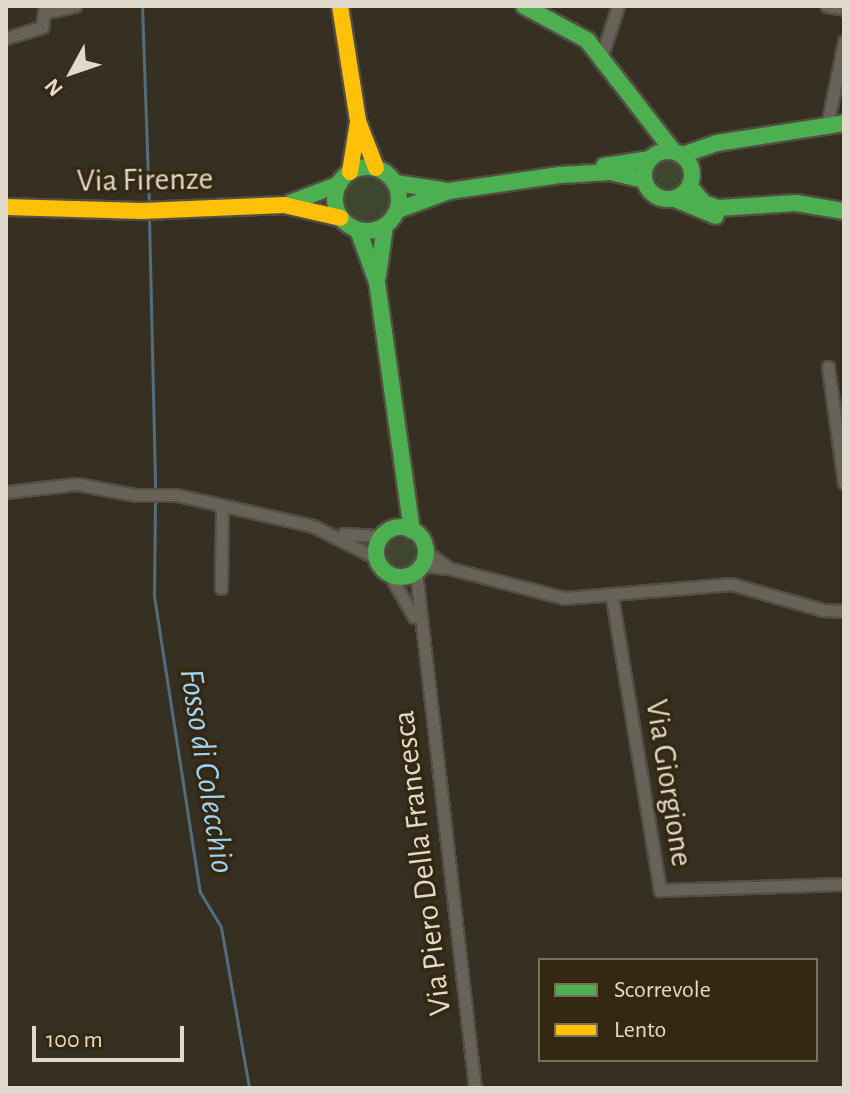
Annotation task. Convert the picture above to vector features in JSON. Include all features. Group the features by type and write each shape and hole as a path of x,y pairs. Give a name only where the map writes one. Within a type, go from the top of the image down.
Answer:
{"street":[{"path":"6,38 38,30 46,24 46,9 75,6"},
{"path":"340,6 346,28 358,121 376,168 395,183 449,191"},
{"path":"346,28 352,6"},
{"path":"524,6 575,31 601,58 652,128 665,155 691,179 708,205 740,208"},
{"path":"601,58 618,6"},
{"path":"827,6 844,9"},
{"path":"675,199 720,152 836,124 844,42"},
{"path":"341,218 335,201 358,121"},
{"path":"377,282 385,226 398,210 449,191 560,175 717,143 807,130"},
{"path":"644,180 665,155"},
{"name":"Via Firenze","path":"284,205 344,178 376,168"},
{"path":"560,175 610,172 644,180 658,198 675,199 709,216 740,208 796,203 844,211"},
{"path":"395,183 398,210"},
{"name":"Via Firenze","path":"6,207 142,211 284,205 341,218 358,230"},
{"path":"385,226 358,230 377,282 401,479 421,563"},
{"path":"828,367 844,483"},
{"path":"376,558 401,479"},
{"path":"6,492 77,484 222,505 335,533 412,531"},
{"path":"221,588 222,505"},
{"path":"335,533 376,558 390,575 420,632"},
{"path":"390,575 421,563 565,598 612,597 731,584 823,610 844,611"},
{"name":"Via Piero Della Francesca","path":"421,563 420,632 475,1088"},
{"name":"Via Giorgione","path":"612,597 660,890 844,884"}],"green space":[{"path":"668,160 679,165 684,176 679,187 668,192 657,187 652,176 657,165"},
{"path":"367,177 376,178 383,184 389,191 389,209 383,216 376,222 367,223 358,222 351,216 345,209 344,200 345,191 351,184 358,178"},
{"path":"401,538 412,542 416,553 412,564 401,568 390,564 386,553 390,542"}],"waterway":[{"name":"Fosso di Colecchio","path":"142,6 149,202"},
{"name":"Fosso di Colecchio","path":"149,217 155,491"},
{"name":"Fosso di Colecchio","path":"155,502 154,596 200,892 221,927 249,1088"}],"traffic: fast":[{"path":"524,6 587,40 673,151"},
{"path":"682,155 717,143 844,123"},
{"path":"668,151 677,152 685,158 691,166 692,175 691,184 685,192 677,198 668,199 659,198 651,192 645,184 644,175 645,166 651,158 659,152 668,151"},
{"path":"604,166 650,159"},
{"path":"361,167 373,167 390,176 397,187 399,199 397,211 390,222 373,231 361,231 349,226 340,217 335,205 335,193 340,181 349,172 361,167"},
{"path":"398,210 449,191 560,175 610,172 644,180"},
{"path":"395,183 443,190"},
{"path":"290,203 339,184"},
{"path":"690,187 704,203 718,208 796,203 844,211"},
{"path":"675,199 716,216"},
{"path":"378,276 385,226"},
{"path":"358,230 377,282 412,531"},
{"path":"401,527 418,535 426,552 418,569 401,577 384,569 376,552 384,535 401,527"}],"traffic: slow":[{"path":"340,6 358,121 376,168"},
{"path":"350,172 358,122"},
{"path":"6,207 142,211 284,205 341,218"}]}
